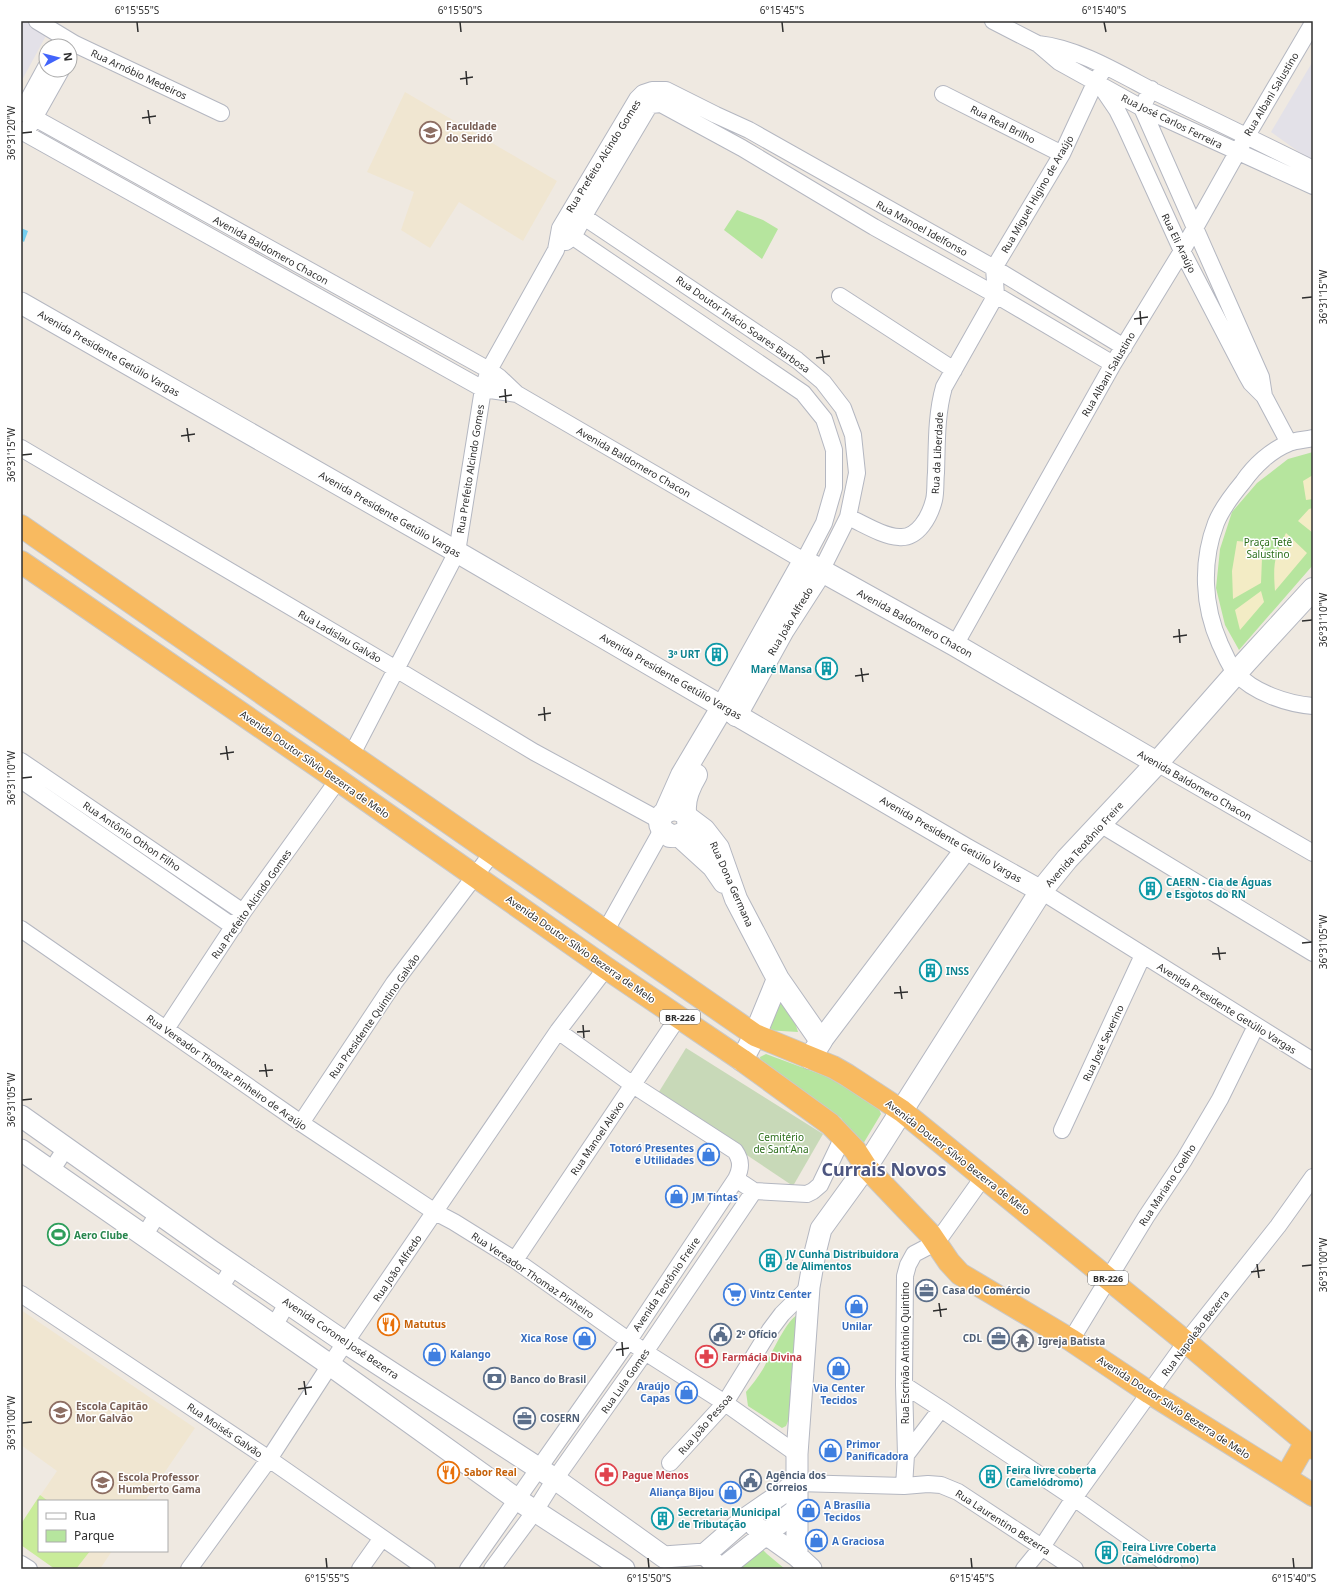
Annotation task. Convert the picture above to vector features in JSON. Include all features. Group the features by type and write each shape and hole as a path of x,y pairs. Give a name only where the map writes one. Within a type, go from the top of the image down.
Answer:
{"highway":[{"name":"Avenida Doutor Sílvio Bezerra de Melo","path":"21,526 352,754 605,932 755,1035 815,1050 847,1075 902,1111 984,1176 1309,1445"},
{"name":"Avenida Doutor Sílvio Bezerra de Melo","path":"21,563 338,780 606,968 679,1016 830,1124 843,1137 866,1167 937,1242 948,1262 960,1274 1071,1340 1150,1393 1313,1495"},
{"path":"1286,1477 1309,1445"}],"main road":[{"name":"Avenida Baldomero Chacon","path":"812,566 955,645 1157,763"},
{"name":"Rua João Alfredo","path":"674,821 686,800 692,783 730,710 812,566"},
{"name":"Avenida Teotônio Freire","path":"866,1167 1041,891 1067,859 1157,763 1313,589"},
{"name":"Rua Dona Germana","path":"674,821 713,866 736,899 815,1050"},
{"path":"742,1060 755,1035 778,979"}],"street":[{"name":"Rua Arnóbio Medeiros","path":"37,21 58,38"},
{"name":"Rua José Carlos Ferreira","path":"993,21 1038,44 1059,62 1142,108 1313,186"},
{"name":"Rua Albani Salustino","path":"955,645 1113,364 1195,229 1246,136 1313,23"},
{"name":"Rua José Carlos Ferreira","path":"1038,44 1063,49 1105,67 1313,168"},
{"name":"Rua Arnóbio Medeiros","path":"78,50 221,113"},
{"name":"Rua Miguel Higino de Araújo","path":"995,281 1098,84 1105,67"},
{"path":"22,135 25,114 41,78"},
{"path":"25,114 54,78"},
{"name":"Rua Eli Araújo","path":"1098,84 1117,110 1182,251 1251,383 1264,396 1289,443"},
{"name":"Rua Prefeito Alcindo Gomes","path":"352,754 457,552 483,389 489,370 566,233 637,99 643,93 652,90 666,90 716,115"},
{"path":"1142,108 1151,90"},
{"name":"Rua Real Brilho","path":"944,94 1062,154"},
{"name":"Rua Prefeito Alcindo Gomes","path":"577,212 651,105 661,104 710,130"},
{"name":"Rua Eli Araújo","path":"1142,108 1261,377 1264,396"},
{"name":"Avenida Baldomero Chacon","path":"25,114 489,370 517,394 812,566"},
{"path":"710,130 716,115"},
{"name":"Rua Manoel Idelfonso","path":"716,115 750,130 995,281 1113,364"},
{"name":"Rua Manoel Idelfonso","path":"710,130 874,227 995,281 1124,347"},
{"name":"Avenida Baldomero Chacon","path":"22,135 483,389 517,394"},
{"name":"Rua Doutor Inácio Soares Barbosa","path":"577,212 797,360 823,382 843,408 853,435 856,473 848,517 812,566"},
{"path":"566,233 803,393 824,420 834,450 834,488 812,566"},
{"name":"Rua da Liberdade","path":"848,517 887,534 900,537 912,535 919,529 927,517 934,500 940,399 944,387 954,370 995,281"},
{"path":"840,296 954,370"},
{"name":"Avenida Presidente Getúlio Vargas","path":"21,303 457,552 966,849 1041,891 1313,1061"},
{"path":"1313,438 1289,443 1268,455 1248,475 1232,495 1216,522 1208,555 1205,591 1212,627 1236,674 1258,690 1280,700 1313,706"},
{"name":"Rua Ladislau Galvão","path":"21,448 534,752 674,821"},
{"name":"Rua Antônio Othon Filho","path":"21,761 243,912"},
{"name":"Avenida Baldomero Chacon","path":"1157,763 1313,853"},
{"name":"Rua Antônio Othon Filho","path":"21,780 234,927"},
{"name":"Rua Prefeito Alcindo Gomes","path":"166,1029 243,912 338,780"},
{"path":"605,932 674,821"},
{"path":"1100,824 1313,953"},
{"path":"815,1050 966,849"},
{"name":"Rua Presidente Quintino Galvão","path":"301,1123 394,983 493,852"},
{"name":"Rua Vereador Thomaz Pinheiro de Araújo","path":"21,929 301,1123 435,1212"},
{"name":"Rua José Severino","path":"1062,1130 1144,956"},
{"name":"Rua João Alfredo","path":"189,1569 269,1459 330,1365 558,1031 606,968"},
{"name":"Rua Manoel Aleixo","path":"515,1260 679,1016"},
{"name":"Rua Mariano Coelho","path":"1071,1340 1108,1278 1208,1120 1256,1026"},
{"path":"558,1031 633,1086 735,1151 738,1155 741,1170 736,1179 754,1191 808,1194 820,1185 843,1137"},
{"name":"Avenida Coronel José Bezerra","path":"21,1116 159,1212 210,1250 537,1469 555,1479 636,1537 659,1563"},
{"path":"51,1171 66,1148"},
{"path":"21,1150 330,1365 526,1505 621,1568 636,1537"},
{"path":"804,1562 796,1510 797,1454 809,1287 821,1229 866,1167"},
{"path":"937,1242 984,1176"},
{"name":"Rua Napoleão Bezerra","path":"1024,1569 1042,1547 1074,1498 1186,1342 1278,1226 1313,1177"},
{"name":"Avenida Teotônio Freire","path":"537,1469 629,1340 736,1179"},
{"name":"Rua Lula Gomes","path":"468,1569 526,1505 555,1479 690,1287 754,1191"},
{"path":"144,1236 159,1212"},
{"name":"Rua Vereador Thomaz Pinheiro","path":"435,1212 454,1222 515,1260 645,1352 725,1403 797,1454"},
{"name":"Rua Escrivão Antônio Quintino","path":"904,1486 906,1455 904,1384 905,1276 908,1265 914,1254 937,1242"},
{"path":"197,1272 210,1250"},
{"path":"220,1288 234,1266"},
{"path":"673,1275 690,1287"},
{"name":"Rua João Pessoa","path":"670,1463 725,1403 770,1330 782,1314 809,1287"},
{"name":"Rua Moisés Galvão","path":"21,1294 269,1459 427,1569"},
{"path":"274,1326 288,1302"},
{"path":"904,1384 1074,1498 1174,1569"},
{"path":"906,1455 941,1409"},
{"name":"Rua Lula Gomes","path":"492,1569 526,1505 537,1469"},
{"path":"659,1563 704,1554 745,1519 797,1483"},
{"name":"Rua Laurentino Bezerra","path":"797,1483 904,1486 928,1484 941,1485 958,1492 1075,1569"},
{"path":"704,1554 721,1569 796,1510"},
{"path":"745,1519 804,1562"},
{"path":"360,1569 382,1538"},
{"path":"21,1564 29,1569"}],"shaded area":[{"path":"21,21 27,21 48,32 45,38 38,38 38,51 21,82"},
{"path":"1313,61 1313,162 1271,132"},
{"name":"Faculdade do Seridó","path":"405,92 557,181 523,241 459,202 430,248 401,230 414,192 367,172"},
{"path":"21,1310 195,1428 146,1500 38,1500 38,1552 111,1552 100,1569 55,1569 21,1545 21,1524 57,1471 21,1445"}],"green space":[{"path":"737,210 763,220 778,229 762,259 724,230"},
{"name":"Praça Tetê Salustino","path":"1313,452 1313,565 1239,650 1225,625 1216,588 1220,549 1232,512 1257,483 1288,459"},
{"path":"781,997 793,1016 798,1032 765,1030"},
{"name":"Cemitério de Sant'Ana","path":"686,1048 823,1134 793,1186 657,1095"},
{"path":"766,1054 839,1081 877,1104 881,1114 860,1149 841,1118 761,1064 760,1057"},
{"path":"799,1314 790,1388 791,1414 786,1426 782,1428 748,1406 746,1392 763,1369 784,1330 794,1317"},
{"path":"40,1495 47,1500 38,1500 38,1552 89,1552 76,1569 55,1569 21,1545 21,1524"},
{"path":"763,1550 785,1569 737,1569"}],"sand":[{"path":"1313,475 1313,499 1306,500 1303,481"},
{"path":"1313,508 1313,533 1298,521 1309,509"},
{"path":"1286,533 1307,553 1275,591 1275,561"},
{"path":"1237,541 1266,544 1262,558 1261,583 1233,599 1232,571"},
{"path":"1261,591 1264,602 1240,630 1235,610"}],"water":[{"path":"21,228 28,231 24,242 21,240"}],"place":[{"name":"Faculdade do Seridó","path":"430,132"},
{"name":"3ª URT","path":"716,654"},
{"name":"Maré Mansa","path":"827,669"},
{"name":"CAERN - Cia de Águas e Esgotos do RN","path":"1150,888"},
{"name":"INSS","path":"931,971"},
{"name":"Totoró Presentes e Utilidades","path":"709,1154"},
{"name":"JM Tintas","path":"677,1197"},
{"name":"Aero Clube","path":"59,1235"},
{"name":"JV Cunha Distribuidora de Alimentos","path":"770,1260"},
{"name":"Casa do Comércio","path":"927,1290"},
{"name":"Vintz Center","path":"734,1294"},
{"name":"Unilar","path":"857,1306"},
{"name":"Matutus","path":"388,1324"},
{"name":"2º Ofício","path":"720,1334"},
{"name":"Xica Rose","path":"584,1338"},
{"name":"CDL","path":"998,1338"},
{"name":"Igreja Batista","path":"1022,1341"},
{"name":"Kalango","path":"434,1354"},
{"name":"Farmácia Divina","path":"707,1357"},
{"name":"Via Center Tecidos","path":"839,1368"},
{"name":"Banco do Brasil","path":"494,1379"},
{"name":"Araújo Capas","path":"686,1392"},
{"name":"Escola Capitão Mor Galvão","path":"60,1412"},
{"name":"COSERN","path":"525,1418"},
{"name":"Primor Panificadora","path":"831,1450"},
{"name":"Sabor Real","path":"449,1472"},
{"name":"Pague Menos","path":"607,1475"},
{"name":"Feira livre coberta (Camelódromo)","path":"991,1476"},
{"name":"Agência dos Correios","path":"751,1481"},
{"name":"Escola Professor Humberto Gama","path":"103,1483"},
{"name":"Aliança Bijou","path":"730,1492"},
{"name":"A Brasília Tecidos","path":"808,1511"},
{"name":"Secretaria Municipal de Tributação","path":"663,1518"},
{"name":"A Graciosa","path":"817,1541"},
{"name":"Feira Livre Coberta (Camelódromo)","path":"1107,1553"}],"district":[{"name":"Currais Novos","path":"884,1169"}]}
